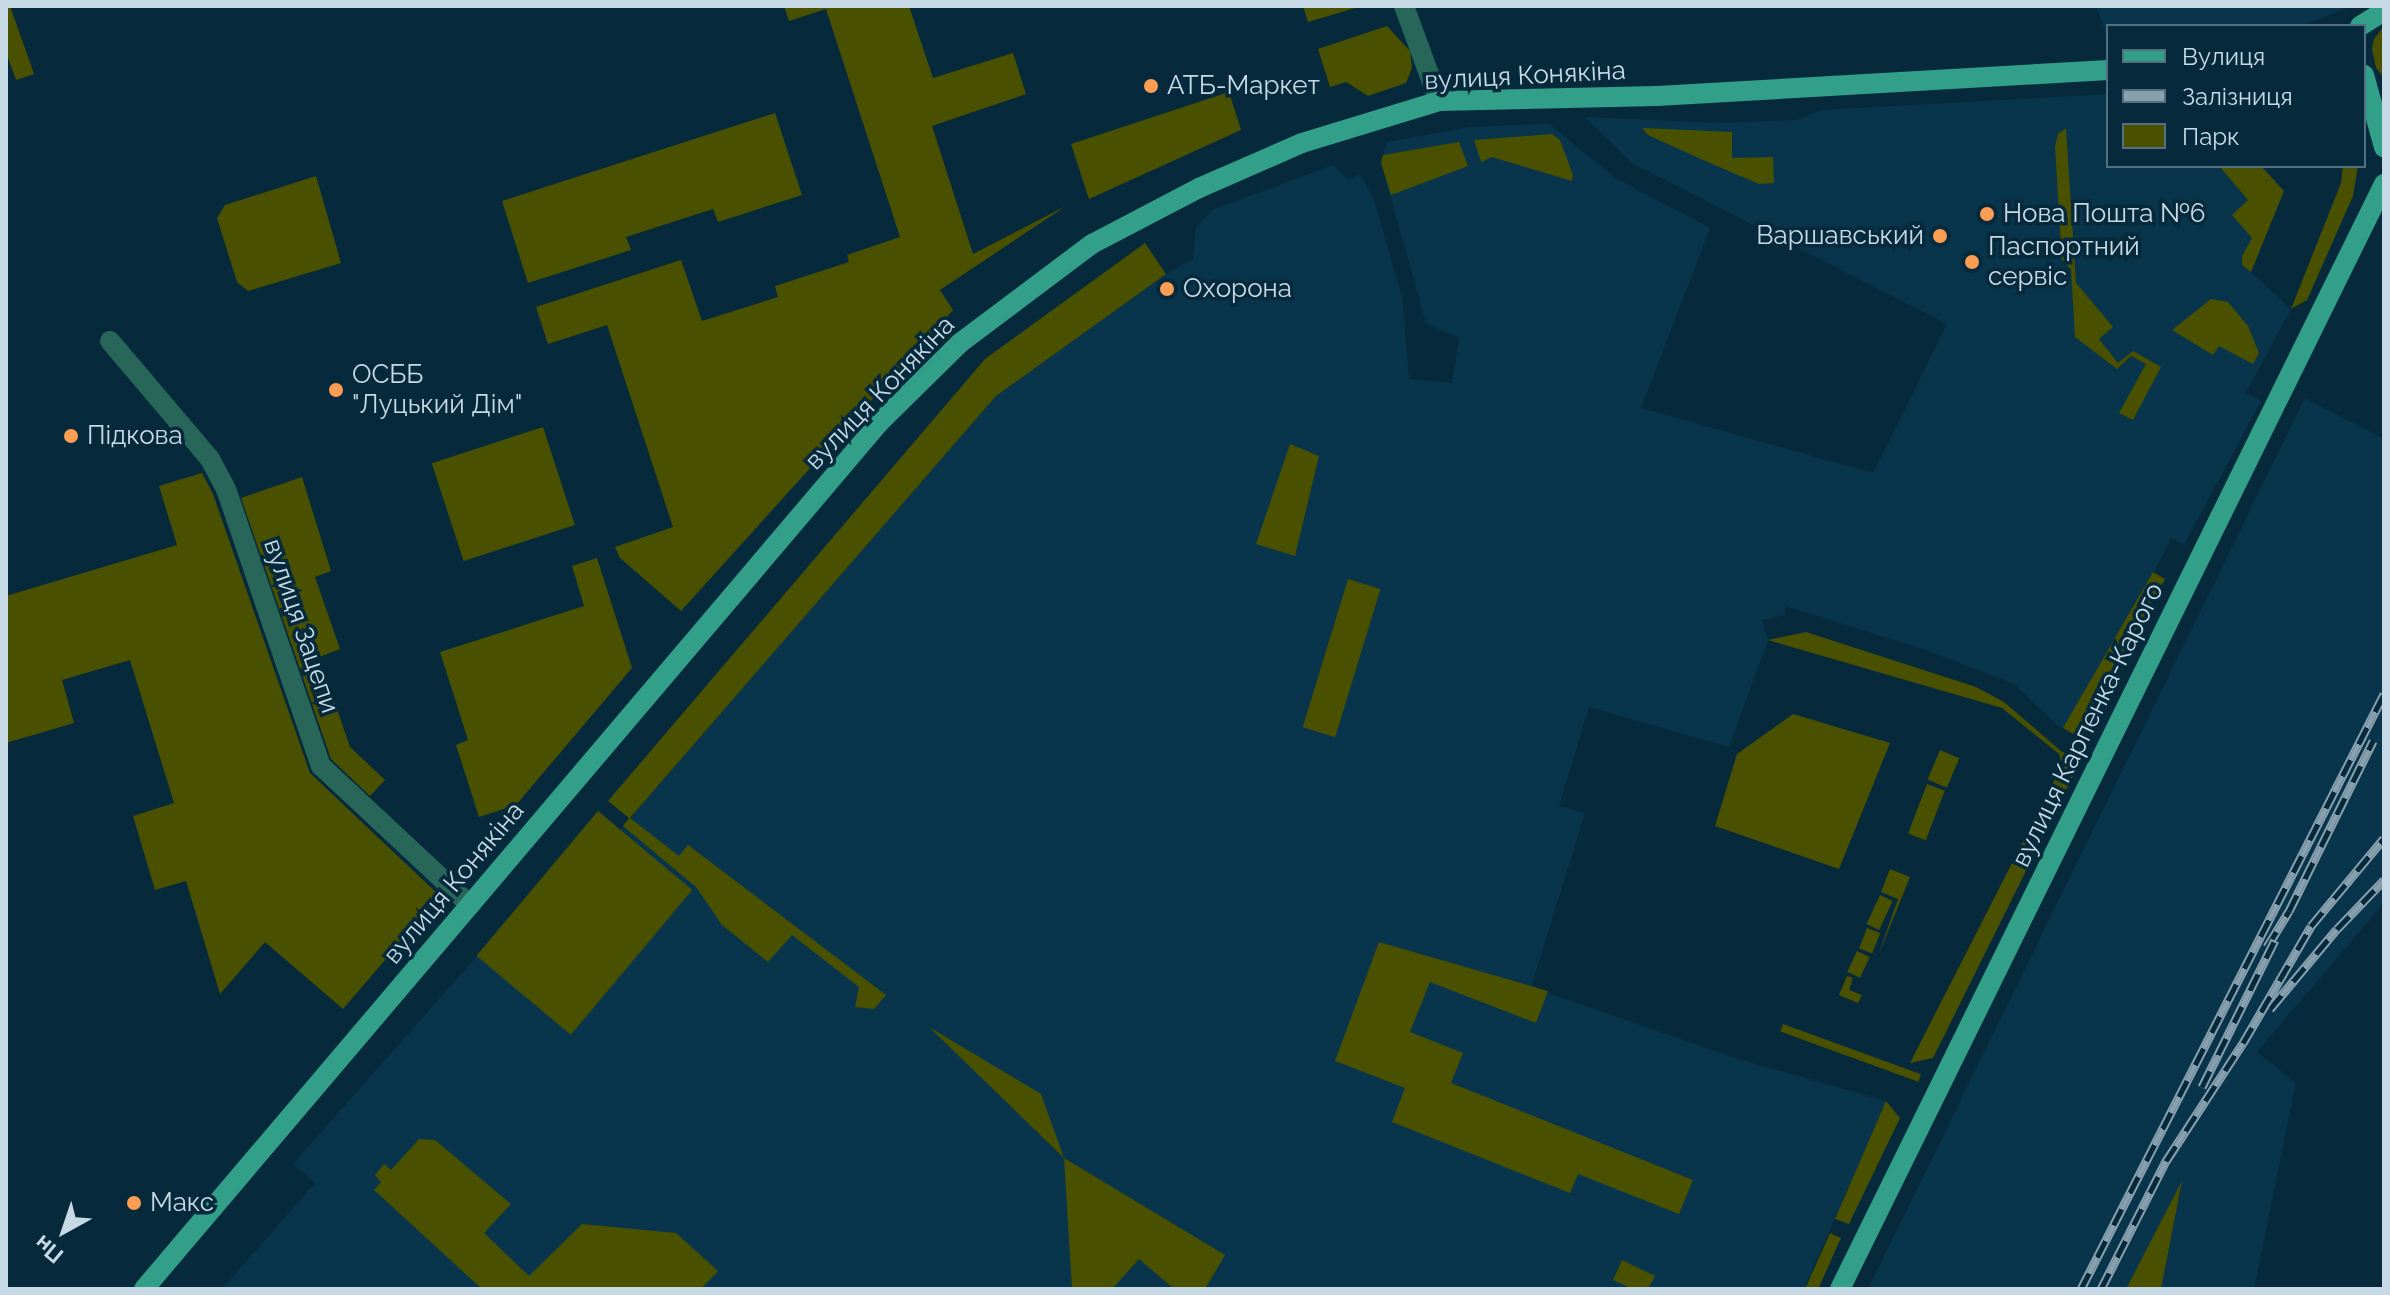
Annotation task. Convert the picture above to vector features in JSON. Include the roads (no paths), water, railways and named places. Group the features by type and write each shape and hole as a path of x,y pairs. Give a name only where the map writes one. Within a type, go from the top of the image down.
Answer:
{"main road":[{"name":"вулиця Конякіна","path":"144,1289 879,423 960,343 1092,244 1199,188 1302,143 1439,101 1657,96 2106,70"},
{"path":"2370,83 2384,147"},
{"name":"вулиця Карпенка-Карого","path":"1840,1289 2384,184"}],"street":[{"path":"1404,6 1439,101"},
{"name":"вулиця Зацепи","path":"110,341 210,459 226,489 321,766 470,905"}],"railway":[{"path":"2081,1289 2384,694"},
{"path":"2267,947 2289,911 2373,741"},
{"path":"2101,1289 2166,1161 2243,1043 2311,926 2384,838"},
{"path":"2270,1009 2337,929 2384,880"},
{"path":"2202,1087 2275,940"}],"place":[{"name":"АТБ-Маркет","path":"1151,86"},
{"name":"Нова Пошта №6","path":"1987,214"},
{"name":"Варшавський","path":"1940,236"},
{"name":"Паспортний сервіс","path":"1972,262"},
{"name":"Охорона","path":"1167,289"},
{"name":"ОСББ \"Луцький Дім\"","path":"336,390"},
{"name":"Підкова","path":"71,436"},
{"name":"Макс","path":"134,1203"}]}
